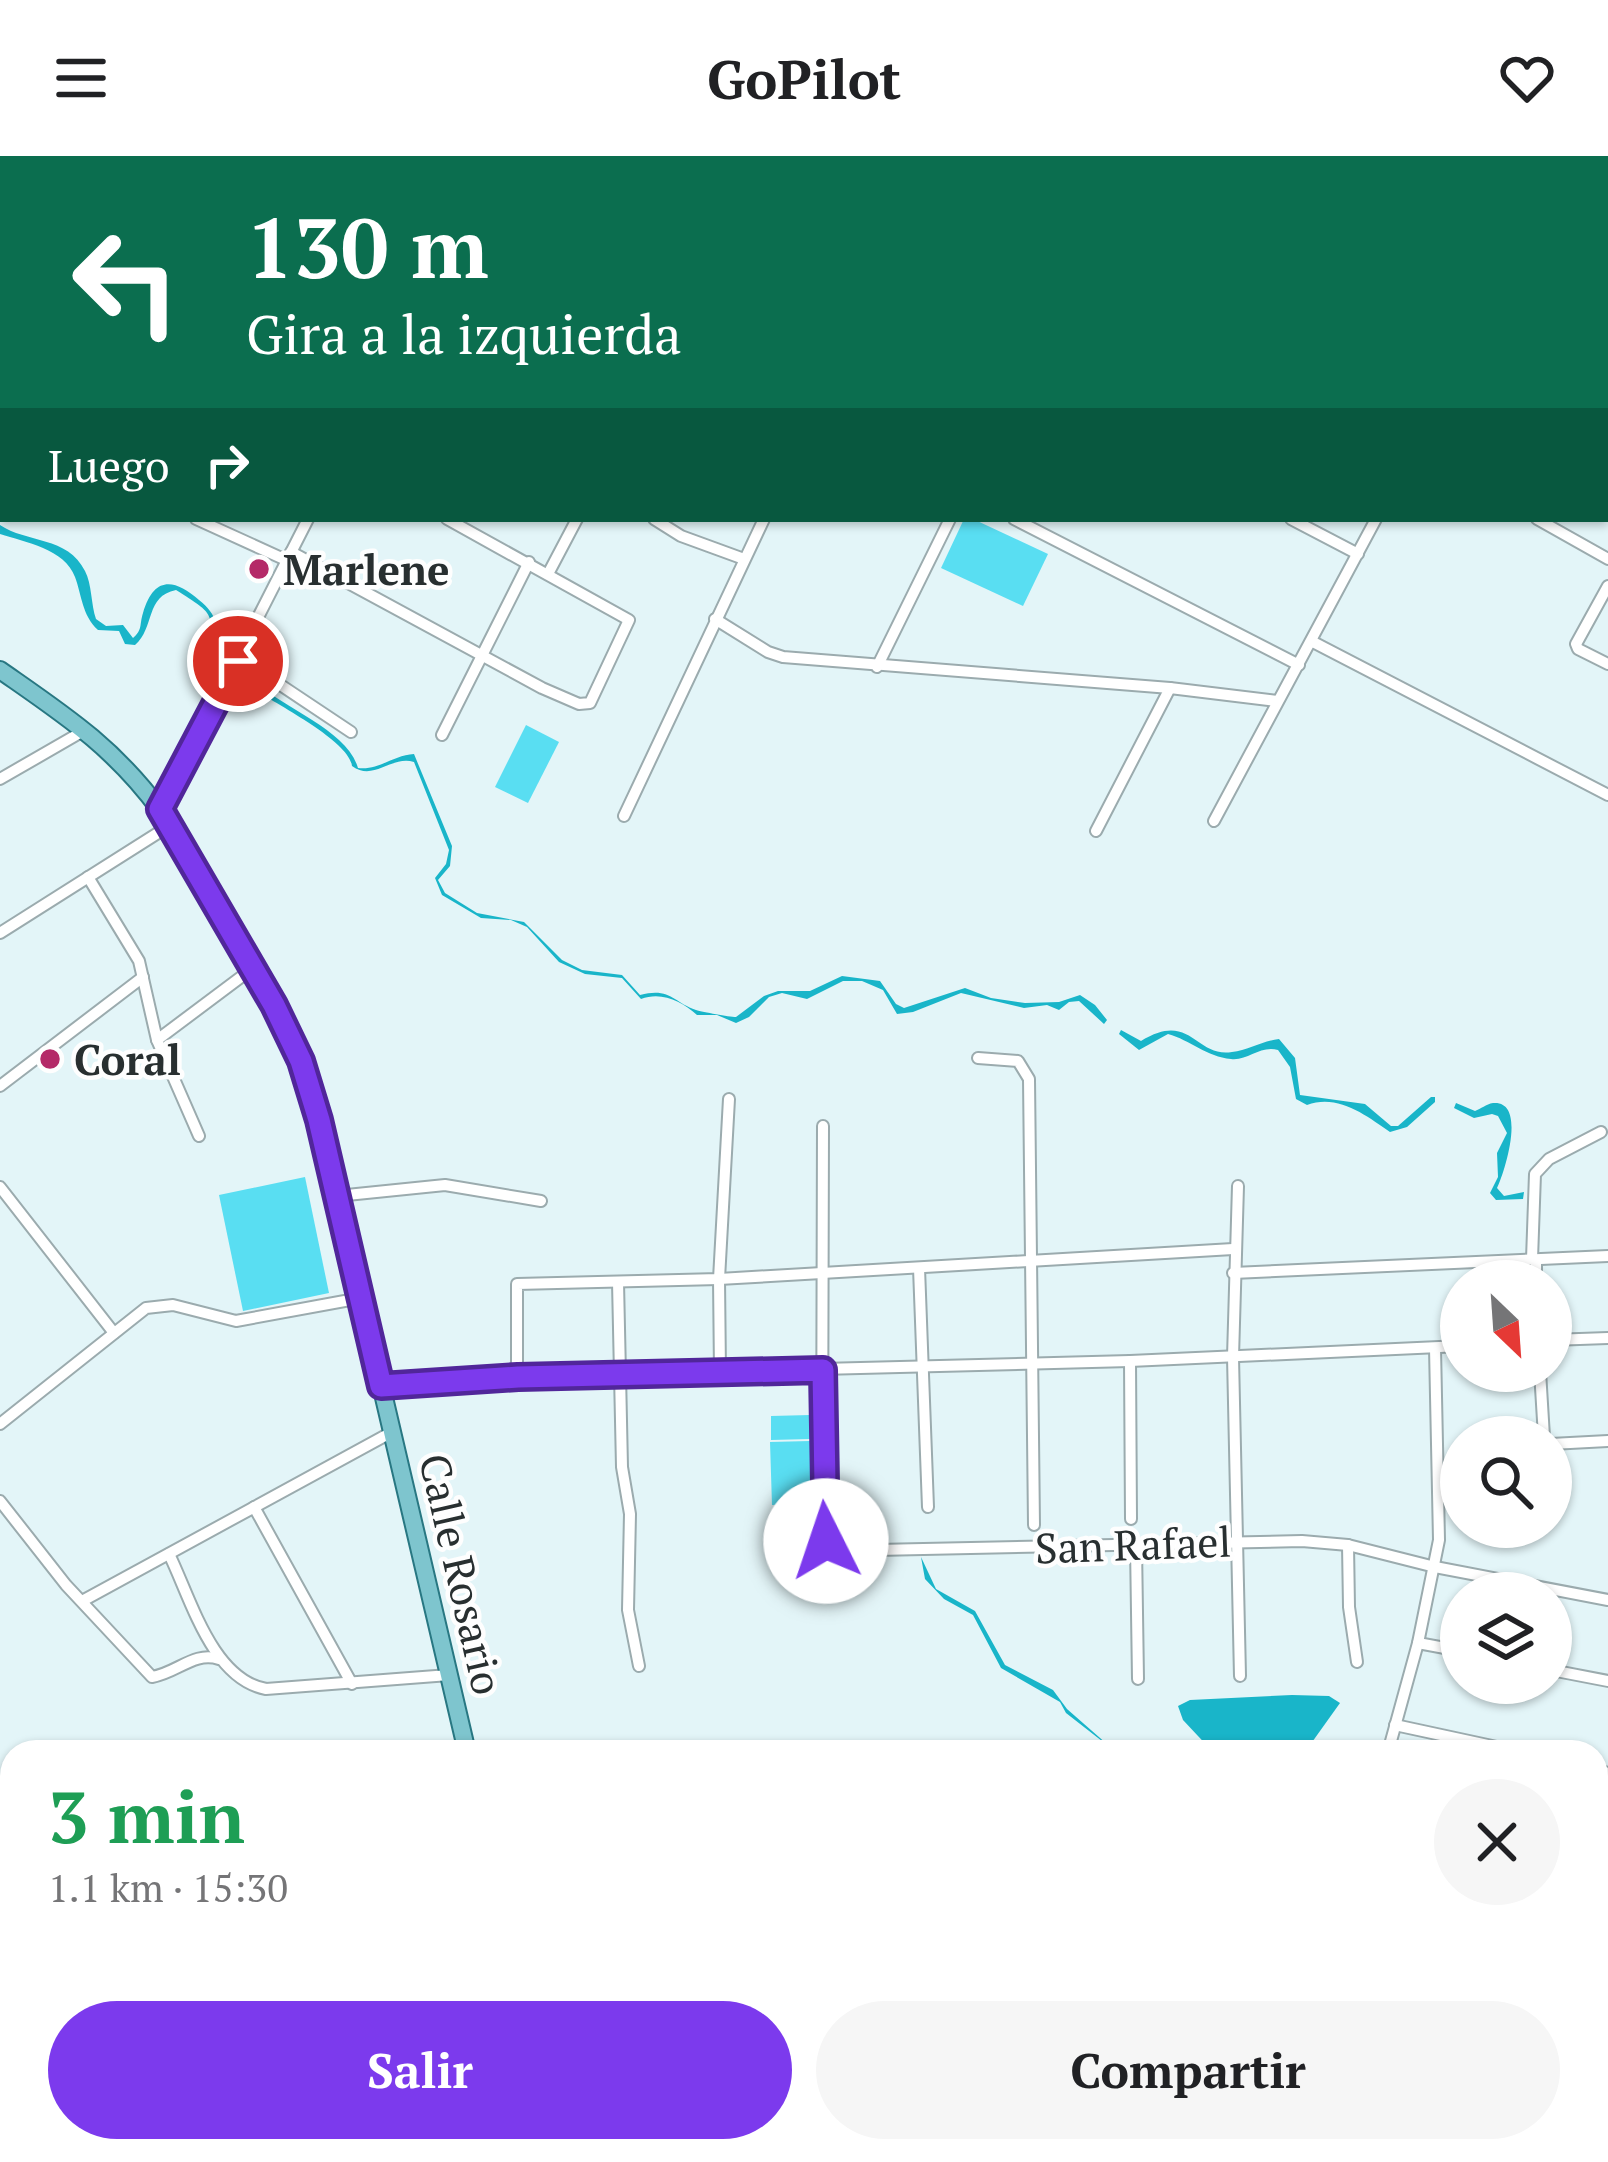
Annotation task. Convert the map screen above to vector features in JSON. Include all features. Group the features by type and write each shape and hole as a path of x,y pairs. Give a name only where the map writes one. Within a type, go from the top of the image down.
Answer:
{"main road":[{"name":"Calle Rosario","path":"0,670 123,762 164,818 288,1032 308,1082 337,1196 464,1740"}],"street":[{"path":"204,522 289,556 579,704 590,703 629,620 453,522"},
{"path":"0,933 88,877 164,818 306,522"},
{"path":"548,574 575,522"},
{"path":"659,522 681,536 744,559"},
{"path":"624,816 762,522"},
{"path":"878,667 949,522"},
{"path":"1020,522 1299,665"},
{"path":"1297,522 1358,554"},
{"path":"1214,821 1374,522"},
{"path":"1543,522 1608,559"},
{"path":"442,736 530,562"},
{"path":"1608,586 1576,644 1608,664"},
{"path":"715,620 783,657 1277,701"},
{"path":"1313,642 1608,795"},
{"path":"240,658 351,732"},
{"path":"1096,831 1170,688"},
{"path":"0,778 85,730"},
{"path":"88,877 139,962 157,1040 199,1136"},
{"path":"157,1040 253,968"},
{"path":"0,1086 143,977"},
{"path":"978,1058 1018,1061 1029,1079 1034,1525"},
{"path":"720,1372 719,1279 729,1099"},
{"path":"823,1126 823,1370"},
{"path":"1534,1259 1532,1185 1539,1166 1601,1132"},
{"path":"337,1196 445,1185 541,1201"},
{"path":"0,1186 113,1333"},
{"path":"1238,1186 1233,1357 1240,1676"},
{"path":"518,1377 515,1285 719,1279 1233,1249"},
{"path":"1233,1273 1608,1256"},
{"path":"919,1268 928,1508"},
{"path":"618,1282 622,1467 629,1514 628,1610 639,1666"},
{"path":"0,1424 136,1314 156,1305 236,1322 361,1298"},
{"path":"1572,1339 1608,1337"},
{"path":"1391,1740 1435,1567 1440,1521 1436,1348"},
{"path":"381,1386 518,1377 1440,1348"},
{"path":"1130,1361 1131,1519"},
{"name":"San Rafael","path":"823,1370 822,1488 829,1551 1236,1540 1348,1545 1608,1600"},
{"path":"84,1600 392,1432"},
{"path":"1572,1443 1608,1441"},
{"path":"0,1501 66,1585 152,1677 172,1673 201,1656 219,1658"},
{"path":"254,1508 352,1684"},
{"path":"1348,1545 1348,1607 1357,1662"},
{"path":"1136,1546 1138,1679"},
{"path":"170,1554 219,1658 238,1679 258,1688 449,1675"},
{"path":"1418,1642 1440,1647"},
{"path":"1572,1674 1608,1681"},
{"path":"1395,1725 1464,1740"}],"shaded area":[{"path":"963,522 979,522 1048,554 1023,606 941,568"},
{"path":"0,525 57,546 78,560 87,576 96,619 106,626 123,625 133,638 159,587 174,585 190,593 213,616 216,650 231,662 229,666 211,657 211,622 205,610 176,590 159,599 135,645 125,644 119,631 98,630 86,612 70,567 43,548 0,534"},
{"path":"243,670 339,740 358,768 414,754 452,846 450,866 438,880 445,893 477,913 524,922 562,960 582,970 622,975 640,995 665,994 696,1010 736,1017 764,996 778,991 810,991 842,976 880,981 904,1008 965,988 1025,1003 1059,1002 1080,995 1107,1020 1104,1024 1079,1001 1059,1010 1047,1005 1024,1008 961,993 897,1014 883,990 862,981 843,981 807,999 782,993 769,997 736,1023 717,1015 697,1015 664,997 641,999 622,978 585,974 559,962 527,927 511,920 481,918 442,895 435,878 449,850 414,762 368,771 360,770 352,766 348,755 323,733 245,683 239,676"},
{"path":"526,725 559,742 528,803 495,787"},
{"path":"1121,1030 1141,1041 1171,1030 1182,1032 1220,1052 1279,1039 1295,1058 1300,1095 1365,1104 1391,1126 1398,1126 1431,1097 1435,1102 1407,1127 1390,1132 1341,1104 1307,1105 1296,1099 1290,1067 1278,1050 1231,1059 1168,1034 1139,1050 1119,1034"},
{"path":"1456,1103 1475,1111 1493,1103 1504,1105 1511,1139 1497,1188 1504,1196 1524,1192 1523,1199 1496,1200 1490,1193 1498,1177 1497,1153 1507,1133 1498,1116 1474,1118 1454,1108"},
{"path":"305,1177 329,1293 243,1311 219,1195"},
{"path":"810,1415 810,1439 771,1440 771,1416"},
{"path":"810,1441 811,1504 772,1505 770,1442"},
{"path":"921,1557 936,1589 975,1611 1005,1665 1053,1690 1102,1740 1066,1713 1060,1702 1001,1668 973,1615 944,1599 925,1579"},
{"path":"1292,1695 1329,1696 1340,1703 1314,1740 1202,1740 1183,1720 1178,1706 1190,1700"}],"place":[{"name":"Marlene","path":"259,569"},
{"name":"Coral","path":"50,1059"}],"route":[{"path":"238,661 160,809 274,1005 301,1061 381,1386 518,1377 823,1370 826,1541"}]}
